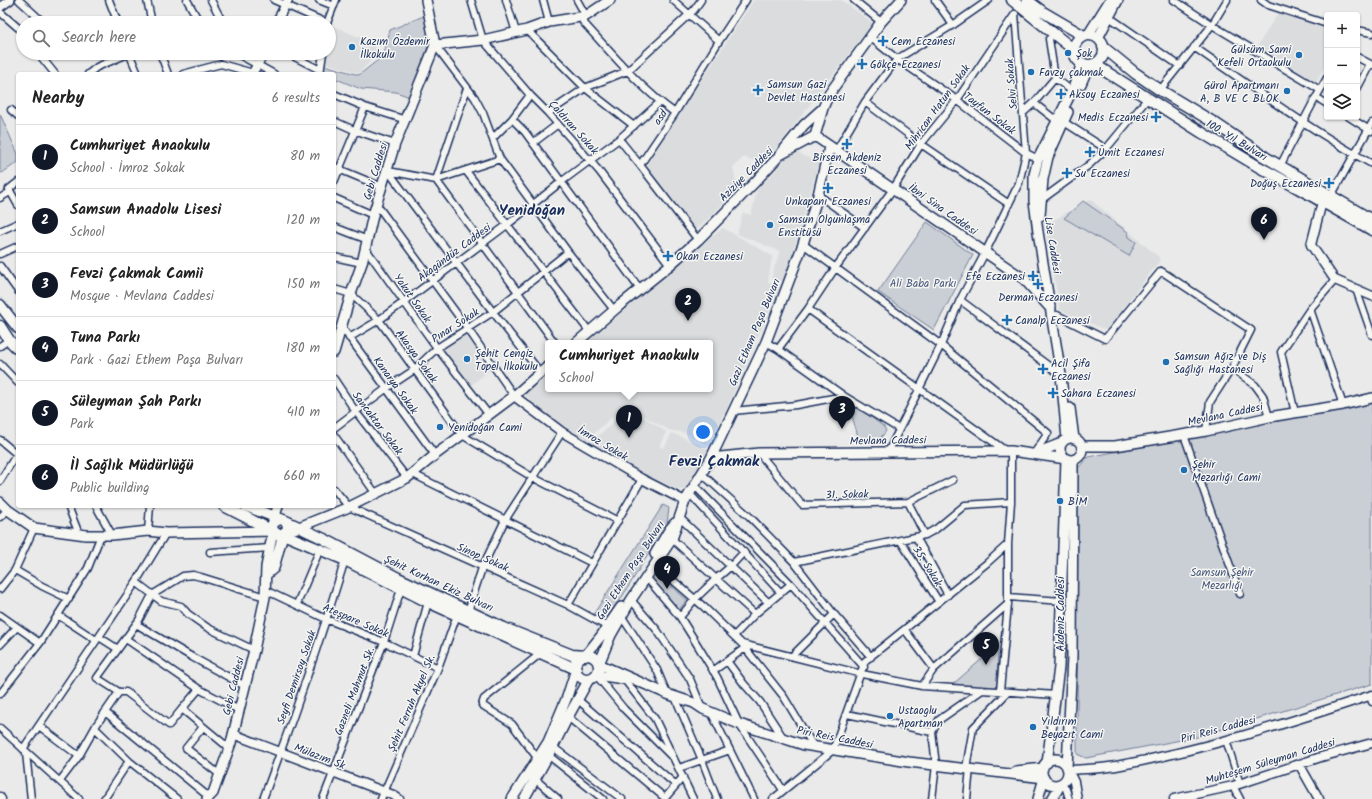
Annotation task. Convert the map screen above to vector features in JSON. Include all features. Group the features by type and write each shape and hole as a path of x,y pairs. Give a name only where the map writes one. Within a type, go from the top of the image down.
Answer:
{"main road":[{"path":"426,0 435,46 483,40 528,30 549,22 586,16 610,0"},
{"path":"815,136 823,108 829,94 871,38 881,22 901,0"},
{"path":"1012,0 1074,50"},
{"path":"1027,0 1043,12 1090,36 1101,41 1103,55 1100,60 1088,64 1075,56 1074,50 1076,42 1090,36 1109,17 1118,0"},
{"path":"1090,36 1110,0"},
{"name":"Gebi Caddesi","path":"336,346 362,263 374,215 395,144 435,46"},
{"name":"100. Yıl Bulvarı","path":"1103,47 1135,73 1160,90 1280,166 1372,220"},
{"name":"100. Yıl Bulvarı","path":"1088,64 1148,98 1259,167 1372,230"},
{"name":"Lise Caddesi","path":"1068,440 1054,312 1040,214 1043,179 1048,157 1072,90 1088,64"},
{"name":"Lise Caddesi","path":"1068,440 1054,312 1038,232 1034,201 1034,175 1038,159 1061,122 1088,64"},
{"path":"780,155 804,125 823,108"},
{"name":"İbni Sina Caddesi","path":"815,136 1024,280 1054,312"},
{"name":"Aziziye Caddesi","path":"579,340 639,288 670,265 698,240 780,155 815,136"},
{"name":"Gazi Etham Paşa Bulvarı","path":"679,517 690,494 711,458 766,342 803,244 833,149"},
{"path":"0,304 16,325"},
{"path":"0,326 9,340 16,347"},
{"path":"298,526 349,507 410,476 435,455 514,396 545,368"},
{"name":"Mevlana Caddesi","path":"1082,450 1184,435 1270,417 1343,405 1372,398"},
{"path":"1035,454 1068,440 1078,440 1082,450 1080,457 1069,460 1063,457 1060,450 1068,440"},
{"name":"Mevlana Caddesi","path":"711,458 759,454 1008,451 1069,460"},
{"name":"Akdeniz Caddesi","path":"1045,765 1059,667 1069,460"},
{"name":"Akdeniz Caddesi","path":"1067,769 1072,656 1069,460"},
{"path":"0,502 8,510 34,528 79,534 112,535 148,531 166,532 279,524"},
{"name":"Şehit Korhan Ekiz Bulvarı","path":"230,508 279,524 298,526 398,578 504,628 572,655 585,656"},
{"name":"Şehit Korhan Ekiz Bulvarı","path":"250,508 320,549 428,602 576,669"},
{"name":"Gebi Caddesi","path":"208,798 213,793 229,748 254,650 265,593 267,574 266,567 270,548 279,524 278,508"},
{"name":"Gebi Caddesi","path":"267,574 274,568 281,508"},
{"name":"Gazi Ethem Paşa Bulvarı","path":"599,664 611,635 630,600 672,539 679,517"},
{"name":"Gazi Ethem Paşa Bulvarı","path":"585,656 608,627 637,584 669,530 679,517"},
{"path":"512,799 548,742 567,697 577,662 582,657 592,656 598,661 598,672 577,699 551,751 524,799"},
{"name":"Piri Reis Caddesi","path":"599,664 628,679 694,704 739,724 804,745 909,762 1044,778"},
{"path":"576,669 579,676 586,679 593,677"},
{"name":"Piri Reis Caddesi","path":"593,677 628,679"},
{"path":"1003,773 1045,765 1053,760 1064,763 1067,769 1066,778 1060,784 1052,799"},
{"path":"1045,765 1042,772 1044,778 1048,783 1053,785 1060,784"},
{"path":"1038,799 1044,778"}],"street":[{"path":"0,8 10,0"},
{"path":"19,0 36,16"},
{"path":"110,0 116,16"},
{"path":"147,0 150,16"},
{"path":"187,0 196,16"},
{"path":"210,0 219,16"},
{"path":"274,0 286,3 313,16"},
{"path":"319,0 335,3 330,16"},
{"name":"Çaldıran Sokak","path":"471,0 483,40 530,95 590,160 670,265"},
{"path":"506,0 516,32"},
{"path":"543,0 549,22"},
{"path":"577,0 586,16 583,22 627,70 660,102 675,112"},
{"path":"673,0 719,41"},
{"path":"548,113 585,88 627,70 689,15 701,0"},
{"name":"asd","path":"640,165 746,0"},
{"path":"854,0 881,22"},
{"path":"935,0 952,25"},
{"path":"833,149 897,59 989,0"},
{"path":"1174,0 1212,25 1320,90"},
{"path":"1160,90 1212,25 1227,0"},
{"path":"1261,0 1268,5 1324,23"},
{"path":"280,16 286,3"},
{"path":"0,12 16,26"},
{"name":"Mihrican Hatun Sokak","path":"778,349 893,189 921,144 957,100 1015,14"},
{"name":"Selvi Sokak","path":"1015,14 1026,152"},
{"path":"1109,17 1180,66"},
{"path":"528,30 585,88 634,126"},
{"path":"1360,31 1372,33"},
{"name":"Tayfun Sokak","path":"871,38 897,59 957,100 1026,152 1038,159"},
{"path":"1049,39 1055,78 1072,90"},
{"path":"435,46 475,98 483,113 500,159 568,252 614,310"},
{"path":"1194,47 1303,121 1372,164"},
{"path":"1360,58 1371,64 1360,84"},
{"path":"44,60 53,72"},
{"path":"91,72 97,67 113,60"},
{"path":"132,60 137,72"},
{"path":"163,60 167,72"},
{"path":"249,60 270,72"},
{"path":"253,72 260,60"},
{"path":"299,60 320,72 322,60"},
{"path":"191,72 221,64 246,72"},
{"path":"1023,113 1055,78"},
{"path":"1280,166 1324,83"},
{"path":"436,180 467,88"},
{"path":"336,95 365,107 406,120"},
{"path":"493,138 512,119 530,95"},
{"path":"1316,97 1324,102"},
{"path":"1041,200 1089,165 1106,149 1148,98"},
{"name":"Akagündüz Caddesi","path":"349,338 379,320 508,225 561,182 619,139 660,102"},
{"path":"865,102 921,144 1009,204"},
{"path":"1034,102 1061,122 1106,149"},
{"path":"365,107 336,168 382,187"},
{"path":"11,110 16,114"},
{"path":"512,119 533,143 639,288"},
{"path":"1354,120 1370,131"},
{"path":"336,122 354,130 395,144"},
{"path":"1331,196 1354,154 1370,131 1372,123"},
{"path":"533,143 558,124"},
{"path":"619,139 698,240"},
{"path":"888,452 941,345 960,300 1009,204 1019,182 1026,152"},
{"path":"388,171 436,180 500,159"},
{"path":"1022,168 1034,175"},
{"path":"388,171 493,312 540,372"},
{"path":"466,171 589,331"},
{"path":"436,180 553,340"},
{"path":"0,198 16,184"},
{"path":"9,191 16,202"},
{"path":"818,195 865,228"},
{"path":"336,199 374,215"},
{"path":"1322,202 1311,245 1335,280 1372,296"},
{"path":"377,205 432,282 468,329 514,396"},
{"path":"0,231 16,224"},
{"path":"336,228 367,245"},
{"path":"803,244 941,345 1048,433 1035,454"},
{"name":"Yakut Sokak","path":"367,245 436,348 489,415"},
{"path":"0,254 16,247"},
{"name":"Pınar Sokak","path":"336,427 387,388 414,370 436,348 493,312 568,252"},
{"path":"336,257 362,263"},
{"path":"0,266 16,288"},
{"path":"1054,312 1104,339 1161,272 1250,330 1232,368 1210,402 1206,431"},
{"path":"1295,413 1282,352 1310,309 1335,280"},
{"path":"1356,289 1372,335"},
{"path":"336,290 351,294"},
{"name":"Akasya Sokak","path":"351,294 379,320 462,435"},
{"path":"960,300 1061,375"},
{"path":"808,309 1008,451 1011,502 1008,544 1008,600 1000,691"},
{"path":"1310,309 1343,405"},
{"name":"Kanarya Sokak","path":"342,326 349,338 435,455"},
{"path":"0,346 9,340"},
{"path":"766,342 844,396 900,429"},
{"path":"0,364 16,381"},
{"path":"1232,368 1255,385 1263,396 1270,417"},
{"name":"Sancaktar Sokak","path":"336,382 356,412 410,476"},
{"name":"İmroz Sokak","path":"514,396 562,432 642,479 690,494"},
{"path":"733,411 796,405 844,396"},
{"path":"468,610 482,568 505,520 562,432"},
{"path":"462,435 532,478 618,521"},
{"path":"1184,435 1240,594"},
{"path":"336,438 376,494"},
{"path":"0,440 16,453"},
{"name":"31. Sokak","path":"759,454 802,505 908,502 953,480"},
{"path":"0,481 16,456"},
{"path":"701,474 750,517 794,562 834,614 871,657"},
{"path":"410,476 505,520 592,563"},
{"path":"568,605 642,479"},
{"path":"336,491 349,507"},
{"path":"690,494 781,593"},
{"path":"690,494 791,584 864,667"},
{"path":"908,502 924,535"},
{"path":"794,562 924,535 936,529 965,505 1011,502"},
{"name":"Sinop Sokak","path":"349,507 482,568 568,605 608,627"},
{"path":"69,508 79,534"},
{"path":"97,508 112,535"},
{"path":"148,531 150,508"},
{"path":"0,517 8,510"},
{"path":"679,517 769,603"},
{"path":"0,589 16,570 34,528"},
{"path":"31,798 25,751 39,726 136,582 166,532"},
{"path":"0,694 40,643 69,599 88,568 101,535"},
{"path":"916,537 948,595"},
{"path":"672,539 755,614"},
{"name":"35. Sokak","path":"900,540 939,602"},
{"path":"773,799 833,750 862,674 865,661 948,595 1008,544"},
{"path":"210,552 270,548"},
{"path":"297,604 320,549"},
{"path":"680,617 695,599 744,552"},
{"name":"Seyfi Demirsoy Sokak","path":"263,799 281,752 345,560"},
{"path":"654,564 695,599 744,646 784,697 814,747"},
{"path":"16,570 42,586 69,599"},
{"name":"Ateşpare Sokak","path":"152,595 182,576 193,575 265,593 297,604 326,619 384,642 438,668"},
{"path":"646,577 680,617 713,671 739,724 783,790"},
{"path":"136,582 161,601 181,606 188,614 208,628 254,650"},
{"path":"734,636 755,614 791,584"},
{"name":"Gazneli Mahmut Sk.","path":"323,799 384,642 402,589"},
{"path":"152,595 136,624 98,678 119,692 126,692 169,725 199,688"},
{"path":"630,600 657,630 690,679 730,750 754,799"},
{"path":"922,686 934,669 1008,600 1062,601"},
{"path":"413,656 428,602"},
{"path":"58,614 98,639 118,649"},
{"path":"792,656 834,614"},
{"path":"0,615 40,643"},
{"name":"Şehit Ferruh Akyel Sk.","path":"382,795 438,668 457,615"},
{"path":"622,617 657,670 671,696 702,760 717,799"},
{"path":"136,624 245,686"},
{"path":"0,645 17,627"},
{"path":"905,630 934,669"},
{"path":"126,639 199,688 239,710"},
{"path":"713,671 727,662 744,646"},
{"path":"744,646 792,656 862,674 922,686 1056,695"},
{"path":"538,759 512,724 482,704 484,699 541,653"},
{"path":"727,662 760,702 784,739"},
{"path":"593,677 675,760"},
{"path":"628,679 655,719 693,799"},
{"path":"932,799 936,765 932,732 939,720 982,690"},
{"path":"60,781 79,756 95,728 119,692"},
{"path":"967,799 968,768 973,728 1008,692"},
{"name":"Piri Reis Caddesi","path":"1067,769 1115,766 1226,740 1371,698"},
{"path":"577,699 676,785"},
{"path":"182,709 229,748"},
{"path":"106,712 208,798"},
{"path":"847,714 932,732"},
{"path":"568,717 665,799 683,777"},
{"path":"39,726 79,756"},
{"path":"203,726 186,748 220,774"},
{"path":"0,728 79,799"},
{"path":"95,728 129,761 177,799"},
{"name":"Mülazım Sk","path":"233,734 334,773 382,795 399,799"},
{"path":"1226,740 1240,799"},
{"name":"Muhteşem Süleyman Caddesi","path":"1174,799 1236,785 1299,764 1372,743"},
{"path":"679,768 730,750"},
{"path":"551,751 603,799"},
{"path":"551,751 622,799"},
{"path":"104,799 129,761"},
{"path":"1299,764 1319,799"},
{"path":"1067,769 1074,782 1077,799"},
{"path":"535,779 558,799"},
{"path":"1060,784 1066,789 1069,799"}],"shaded area":[{"name":"Samsun Gazi Devlet Hastanesi","path":"754,0 841,0 873,23 764,164 744,157 733,167 737,190 696,230 646,165"},
{"name":"Gülsüm Sami Kefeli Ortaokulu","path":"1278,13 1324,25 1324,68 1316,82 1257,47"},
{"name":"Kazım Özdemir İlkokulu","path":"336,27 370,42 380,52 359,73 325,63 325,60 336,60"},
{"name":"Samsun Olgunlaşma Enstitüsü","path":"794,151 819,163 784,282 771,278 780,251 737,234 743,213 751,215 757,190"},
{"path":"1090,199 1161,259 1106,330 1060,310 1046,229 1049,223"},
{"path":"723,228 772,256 768,282 780,286 727,408 707,445 685,433 669,430 636,412 666,432 659,446 664,448 672,433 708,449 686,489 679,490 644,474 590,443 629,409 619,410 587,440 543,413 524,394 545,376 545,392 713,392 713,340 589,340"},
{"name":"Şehit Cengiz Topel İlkokulu","path":"466,332 491,369 470,386 442,349"}],"green space":[{"path":"426,15 430,41 410,97 396,92 361,89 336,79 336,72 322,72 324,65 359,75 383,56 390,30"},
{"path":"0,114 16,150 16,163 2,173 0,172"},
{"path":"1083,201 1128,232 1129,237 1136,242 1129,256 1064,218"},
{"name":"Ali Baba Parkı","path":"927,222 973,255 934,330 878,292"},
{"name":"Samsun Şehir Mezarlığı","path":"1372,403 1372,684 1197,737 1086,758 1077,754 1078,468 1088,457"},
{"path":"852,408 859,408 884,427 886,431 879,440 859,440 852,416"},
{"path":"663,505 669,508 667,524 606,623 593,615"},
{"path":"654,571 687,600 678,611 650,578"},
{"path":"998,645 997,684 994,688 952,685"}],"place":[{"name":"Cem Eczanesi","path":"883,41"},
{"name":"Kazım Özdemir İlkokulu","path":"352,47"},
{"name":"Şok","path":"1068,53"},
{"name":"Gülsüm Sami Kefeli Ortaokulu","path":"1299,55"},
{"name":"Gökçe Eczanesi","path":"862,64"},
{"name":"Favzy çakmak","path":"1031,72"},
{"name":"Samsun Gazi Devlet Hastanesi","path":"758,90"},
{"name":"Gürol Apartmanı A, B VE C BLOK","path":"1287,91"},
{"name":"Aksoy Eczanesi","path":"1061,94"},
{"name":"Medis Eczanesi","path":"1156,117"},
{"name":"Birsen Akdeniz Eczanesi","path":"847,144"},
{"name":"Ümit Eczanesi","path":"1090,152"},
{"name":"Su Eczanesi","path":"1067,173"},
{"name":"Doğuş Eczanesi","path":"1329,183"},
{"name":"Unkapanı Eczanesi","path":"828,188"},
{"name":"Samsun Olgunlaşma Enstitüsü","path":"770,225"},
{"name":"İl Sağlık Müdürlüğü","path":"1264,240"},
{"name":"Okan Eczanesi","path":"668,256"},
{"name":"Efe Eczanesi","path":"1033,276"},
{"name":"Derman Eczanesi","path":"1038,284"},
{"name":"Canalp Eczanesi","path":"1007,320"},
{"name":"Samsun Anadolu Lisesi","path":"688,321"},
{"name":"Şehit Cengiz Topel İlkokulu","path":"467,359"},
{"name":"Samsun Ağız ve Diş Sağlığı Hastanesi","path":"1166,362"},
{"name":"Acil Şifa Eczanesi","path":"1043,369"},
{"name":"Sahara Eczanesi","path":"1053,393"},
{"name":"Yenidoğan Cami","path":"440,427"},
{"name":"Fevzi Çakmak Camii","path":"842,429"},
{"name":"Cumhuriyet Anaokulu","path":"629,438"},
{"name":"Şehir Mezarlığı Cami","path":"1184,470"},
{"name":"BİM","path":"1060,501"},
{"name":"Tuna Parkı","path":"667,589"},
{"name":"Süleyman Şah Parkı","path":"986,665"},
{"name":"Ustaoglu Apartman","path":"890,716"},
{"name":"Yıldırım Beyazıt Cami","path":"1033,727"}],"district":[{"name":"Yenidoğan","path":"532,210"},
{"name":"Fevzi Çakmak","path":"714,461"}]}
